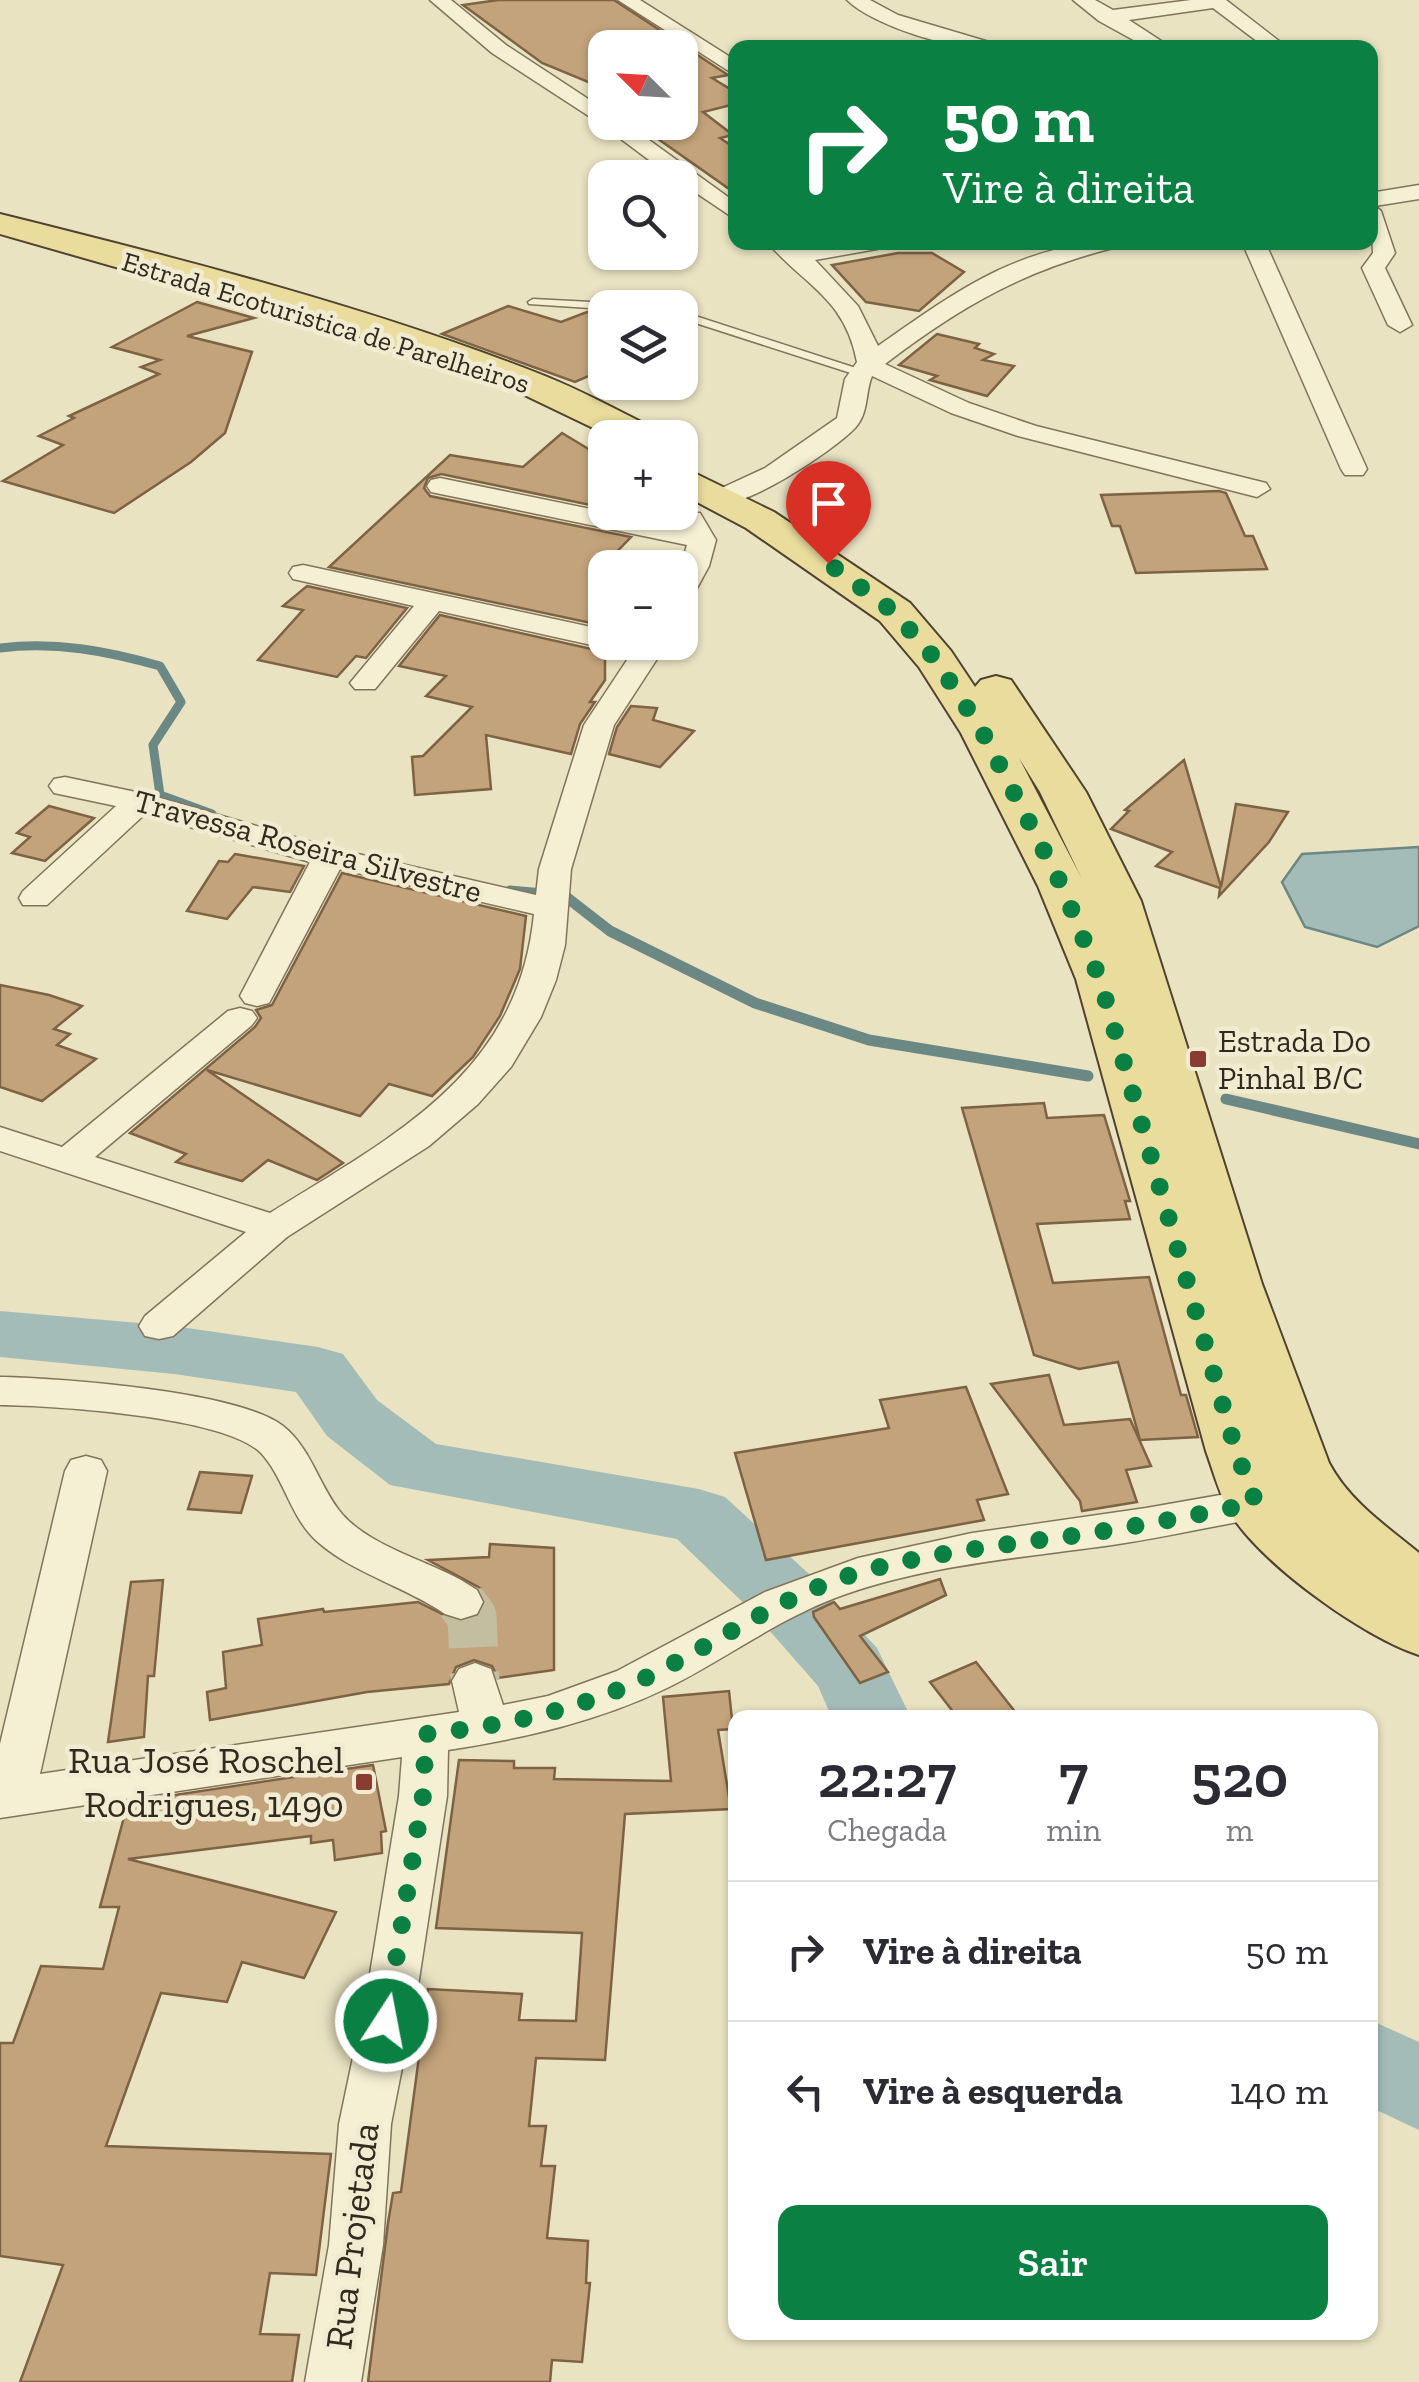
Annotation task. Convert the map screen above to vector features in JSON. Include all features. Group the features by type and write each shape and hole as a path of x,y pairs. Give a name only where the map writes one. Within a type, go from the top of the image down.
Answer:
{"main road":[{"name":"Estrada Ecoturistica de Parelheiros","path":"0,224 238,290 482,366 606,420"},
{"name":"Estrada Ecoturistica de Parelheiros","path":"0,238 199,293 458,373 588,432"},
{"path":"706,503 872,565 932,610 987,675 1063,792 1118,901 1234,1284 1293,1450 1315,1495 1372,1552 1419,1588"},
{"path":"706,503 828,563 894,612 936,660 983,733 1062,886 1100,980 1236,1451 1256,1503 1308,1558 1419,1630"}],"street":[{"path":"439,0 499,49 588,108"},
{"path":"627,0 728,64"},
{"path":"856,0 903,24 959,40"},
{"path":"1082,0 1149,40"},
{"path":"1106,17 1216,1 1268,40"},
{"path":"939,12 975,40"},
{"path":"635,140 728,207"},
{"path":"1378,202 1419,192"},
{"path":"1378,215 1384,253 1373,268 1400,325"},
{"path":"440,486 706,503 798,459 854,413 866,370 866,334 856,315 788,250"},
{"path":"866,370 969,290 1077,250"},
{"path":"1257,250 1354,469"},
{"path":"856,315 912,332"},
{"path":"866,370 1027,431 1257,489"},
{"path":"698,559 706,503"},
{"path":"303,574 588,635"},
{"path":"366,683 433,601"},
{"path":"159,1326 274,1228 416,1138 489,1070 524,1018 539,980 548,945 555,869 600,725 634,660"},
{"name":"Travessa Roseira Silvestre","path":"65,786 139,802 328,857 550,908"},
{"path":"35,898 139,802"},
{"path":"70,1160 248,1007 318,884 328,857"},
{"path":"0,1139 274,1228"},
{"path":"0,1391 40,1390 150,1406 233,1422 264,1434 300,1474 330,1530 461,1602"},
{"path":"86,1471 6,1798 485,1727 588,1703 666,1668 716,1637 791,1600 858,1573 1315,1495"},
{"path":"475,1681 485,1727"},
{"name":"Rua Projetada","path":"333,2382 356,2244 365,2124 393,1986 423,1796 426,1734"}],"lane":[{"path":"532,302 588,305"},
{"path":"698,319 866,370"}],"water":[{"path":"1419,847 1419,926 1377,947 1305,927 1282,882 1302,854"}],"building":[{"path":"498,0 614,0 660,30 588,30 588,82 542,63 463,5"},
{"path":"698,55 728,75 712,78 728,88 728,106 703,112 728,131 728,136 720,138 728,143 728,188 698,167 698,160 688,160 660,140 698,140"},
{"path":"898,253 932,253 964,272 919,311 866,302 832,265"},
{"path":"197,302 254,318 187,336 252,352 225,433 191,462 114,513 3,481 63,445 39,436 74,418 69,416 159,374 141,367 160,360 112,347"},
{"path":"508,306 561,322 588,312 588,376 575,382 442,334"},
{"path":"937,334 979,344 975,348 994,354 983,360 1014,366 987,396 930,380 937,376 899,365"},
{"path":"562,433 588,449 588,504 441,474 428,478 424,488 430,496 631,537 618,550 588,550 588,622 329,567 450,455 523,467"},
{"path":"1226,493 1245,536 1253,536 1267,569 1136,573 1120,526 1112,526 1101,495"},
{"path":"307,586 407,608 366,658 356,656 337,677 258,660 303,610 283,606"},
{"path":"440,615 588,648 588,660 605,660 605,680 590,702 595,702 580,724 571,754 486,735 491,789 415,795 412,757 423,756 472,707 426,696 446,676 399,666"},
{"path":"631,706 657,708 653,720 694,731 660,767 609,754 617,727"},
{"path":"1184,760 1221,887 1236,804 1288,812 1269,842 1219,896 1220,888 1156,866 1172,852 1111,829 1129,811 1125,810"},
{"path":"49,806 94,818 45,861 12,853 30,837 17,833"},
{"path":"235,854 304,866 290,892 253,887 227,919 187,911 219,861 228,862"},
{"path":"342,873 526,916 520,969 500,1016 473,1057 432,1096 389,1084 360,1116 207,1070 343,1163 317,1180 268,1160 242,1181 176,1162 186,1154 130,1133 255,1027 261,1018 256,1010 272,1005"},
{"path":"0,985 82,1006 54,1029 70,1034 57,1045 96,1059 42,1101 0,1087"},
{"path":"1044,1103 1047,1118 1104,1115 1130,1201 1125,1201 1130,1219 1037,1224 1053,1283 1149,1277 1181,1395 1186,1395 1198,1437 1140,1440 1118,1362 1079,1369 1034,1355 962,1108"},
{"path":"1049,1375 1064,1425 1130,1419 1151,1466 1126,1470 1137,1502 1082,1511 1080,1501 991,1384"},
{"path":"966,1387 1008,1494 977,1500 984,1520 766,1560 735,1453 889,1428 880,1400"},
{"path":"200,1472 252,1476 241,1513 188,1509"},
{"path":"490,1544 554,1548 554,1670 498,1678 492,1666 474,1660 456,1667 449,1684 367,1692 210,1720 207,1692 226,1688 223,1652 262,1645 258,1619 323,1609 324,1612 418,1602 460,1623 478,1618 486,1604 480,1588 428,1560 489,1557"},
{"path":"940,1579 946,1595 860,1636 888,1672 860,1683 814,1617 813,1612 834,1602 840,1609"},
{"path":"163,1580 154,1676 148,1676 144,1737 108,1742 131,1582"},
{"path":"976,1662 1014,1710 952,1710 930,1682"},
{"path":"729,1691 728,1729 718,1730 728,1809 625,1814 605,2060 536,2058 529,2126 546,2126 541,2166 555,2166 547,2238 588,2241 586,2283 590,2283 582,2362 552,2360 550,2382 368,2382 388,2223 393,2193 401,2192 428,1989 522,1994 519,2020 576,2021 582,1933 436,1928 459,1760 514,1761 514,1768 555,1768 554,1779 671,1781 663,1697"},
{"path":"373,1765 386,1831 381,1832 382,1853 335,1860 333,1840 311,1843 311,1836 128,1859 336,1912 304,1978 242,1962 227,2002 161,1993 106,2146 331,2154 316,2275 270,2273 260,2334 299,2335 292,2382 20,2382 63,2265 0,2256 0,2043 13,2043 41,1966 103,1969 119,1907 100,1907 128,1802"}],"waterway":[{"path":"0,648 81,649 160,666 181,702 153,745 160,795 212,814"},
{"path":"510,891 565,896 610,931 755,1003 869,1040 1088,1076"},
{"path":"1226,1099 1419,1144"},
{"path":"0,1334 174,1350 318,1371 352,1418 416,1467 699,1516 782,1594 849,1669 868,1710"},
{"path":"1378,2064 1419,2090"}],"tunnel":[{"path":"461,1602 472,1617 475,1681"}],"place":[{"name":"Estrada Do Pinhal B/C","path":"1198,1059"},
{"name":"Rua José Roschel Rodrigues, 1490","path":"364,1782"}],"route":[{"path":"386,2021 423,1796 426,1734 531,1719 588,1703 666,1668 728,1630 816,1588 858,1573 1256,1503 1236,1451 1100,980 1062,886 983,733 936,660 894,612 828,563"}]}
